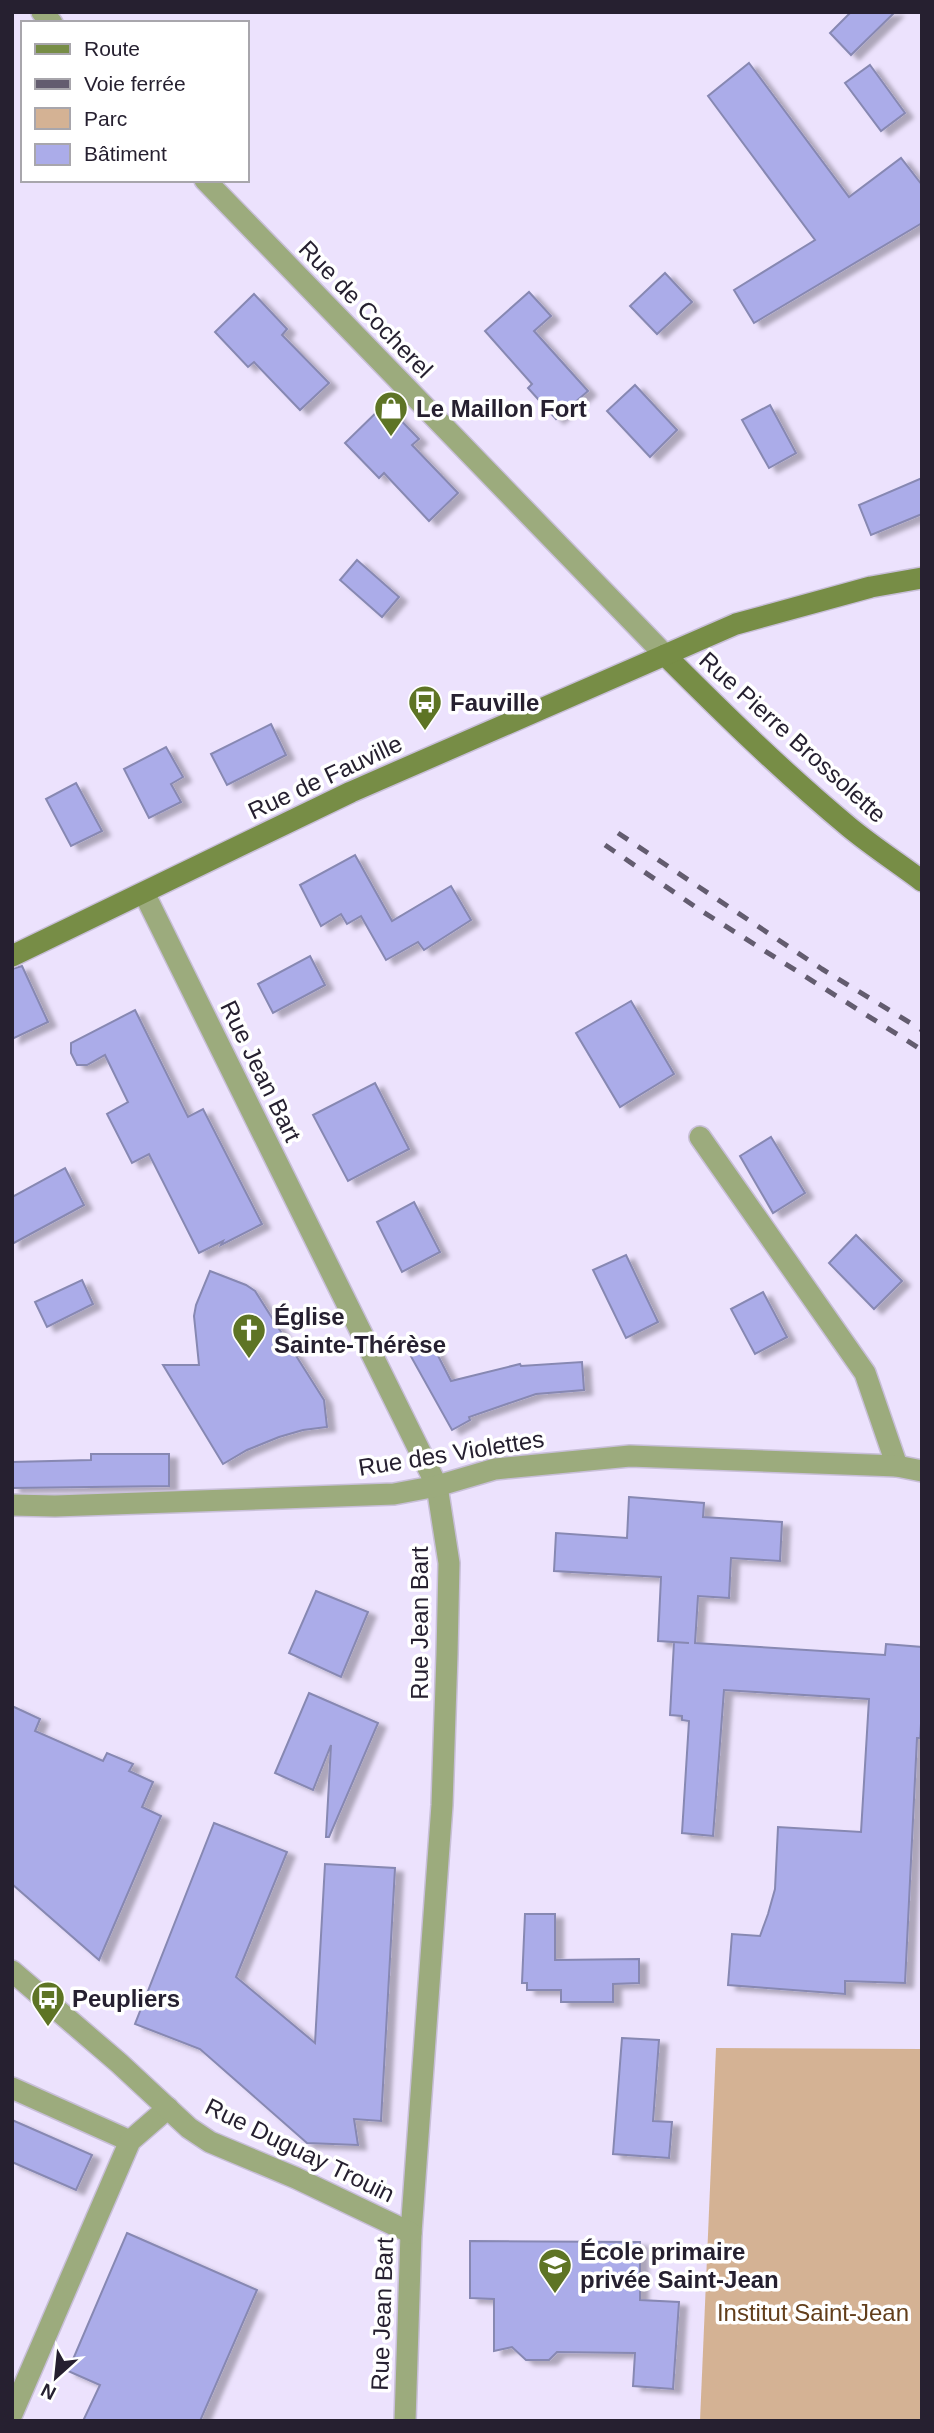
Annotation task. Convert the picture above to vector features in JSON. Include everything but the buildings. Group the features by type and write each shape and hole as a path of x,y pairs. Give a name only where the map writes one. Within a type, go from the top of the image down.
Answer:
{"main road":[{"name":"Rue de Fauville","path":"12,956 351,792 736,624 871,587 922,578"},
{"name":"Rue Pierre Brossolette","path":"665,655 800,785 851,828 922,881"}],"street":[{"name":"Rue de Cocherel","path":"207,182 665,655"},
{"name":"Rue Jean Bart","path":"144,893 437,1486 449,1563 442,1805 411,2233 405,2421"},
{"path":"700,1136 865,1373 897,1466"},
{"name":"Rue des Violettes","path":"12,1505 69,1506 394,1494 437,1486 495,1469 630,1456 897,1466 922,1471"},
{"name":"Rue Duguay Trouin","path":"12,1970 189,2128 210,2141 296,2178 411,2233"},
{"path":"12,2088 130,2141"},
{"path":"12,2414 130,2141 168,2108"}],"green space":[{"name":"Institut Saint-Jean","path":"716,2048 922,2049 922,2421 700,2421"}],"railway":[{"path":"618,833 822,969 922,1030"},
{"path":"605,845 700,910 922,1050"}],"place":[{"name":"Le Maillon Fort","path":"391,438"},
{"name":"Fauville","path":"425,732"},
{"name":"Église Sainte-Thérèse","path":"249,1360"},
{"name":"Peupliers","path":"48,2028"},
{"name":"École primaire privée Saint-Jean","path":"555,2295"}]}
